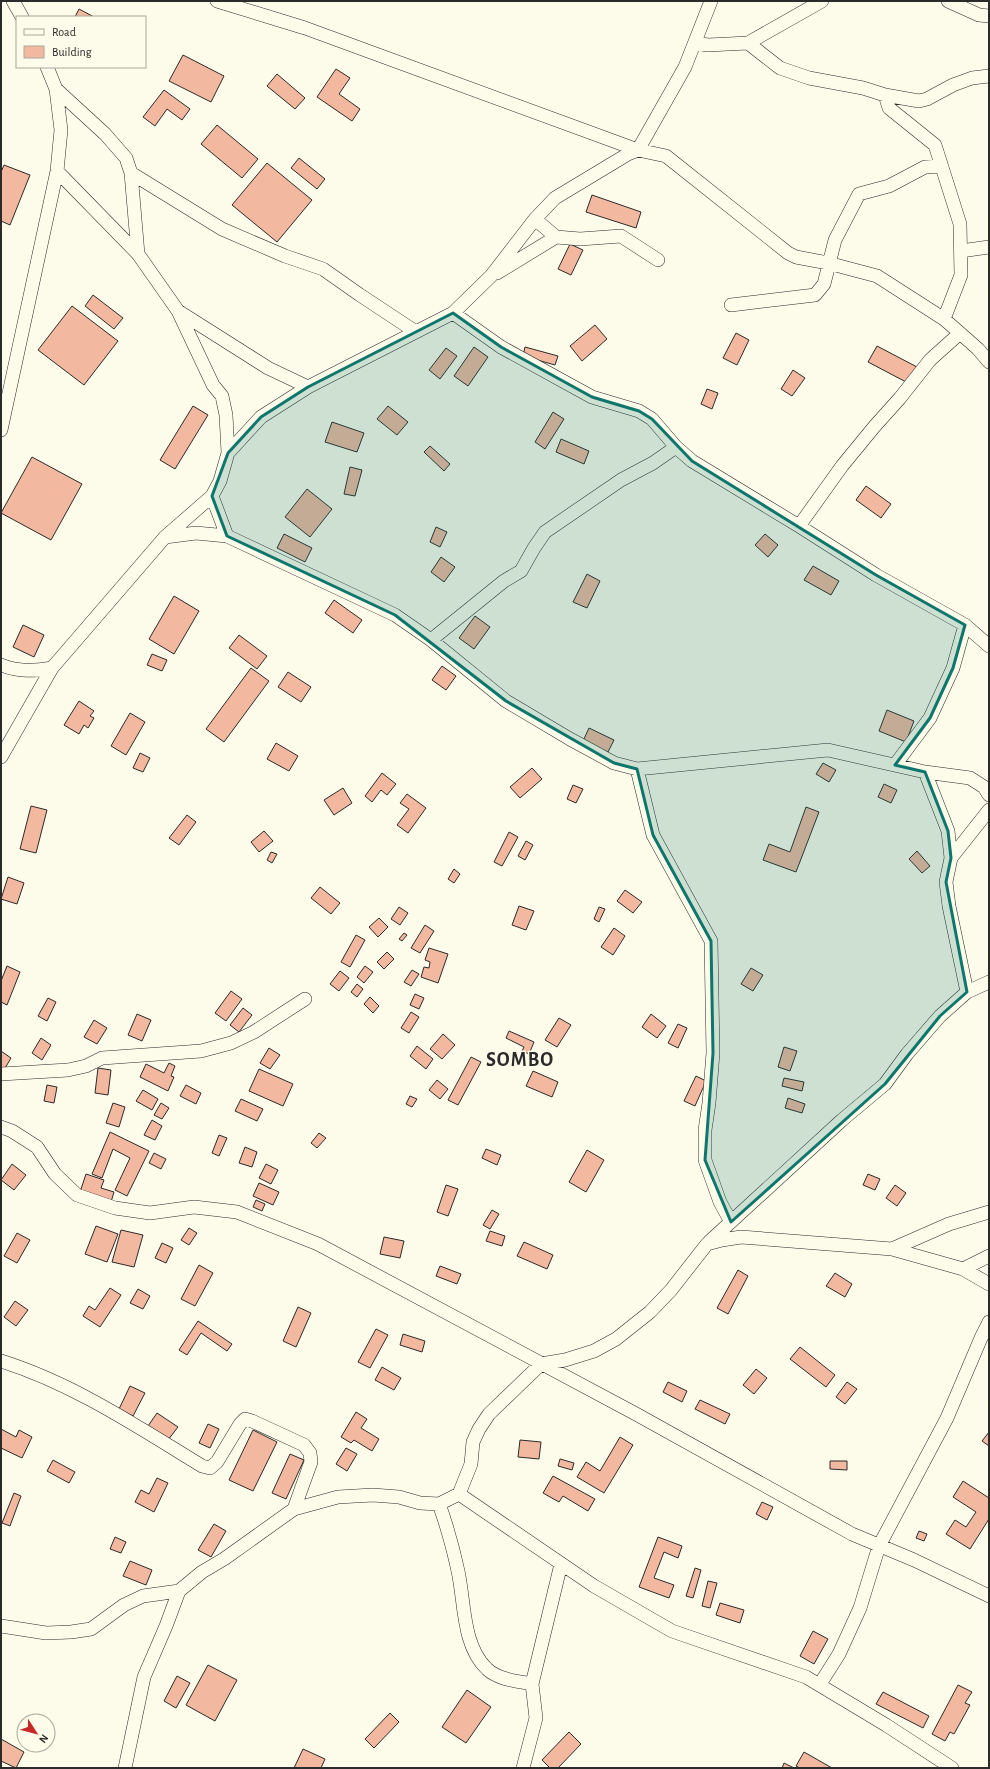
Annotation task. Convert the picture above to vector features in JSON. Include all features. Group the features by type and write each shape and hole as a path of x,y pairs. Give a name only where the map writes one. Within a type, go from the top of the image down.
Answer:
{"street":[{"path":"13,1 21,16"},
{"path":"217,1 305,28 638,150 666,156 788,253 796,257 828,262 877,276 944,319 989,362"},
{"path":"228,453 261,417 308,387 453,313 491,276 535,219 555,198 621,158 638,150 669,96 695,44 711,1"},
{"path":"695,44 708,46 748,43 822,1"},
{"path":"948,1 979,15 989,16"},
{"path":"748,43 780,68 809,78 863,88 885,95 919,102 928,99 953,85 989,76"},
{"path":"1,430 57,171 61,130 56,89 47,68"},
{"path":"56,89 117,146 126,158 131,173 138,254"},
{"path":"885,95 889,108 935,145 960,224 961,275 944,319"},
{"path":"731,305 815,295 824,284 828,271 828,262 835,240 859,194 889,186 925,167 941,166"},
{"path":"1,757 52,668 165,537 212,496 220,481 228,453 226,415 222,396 213,385 178,311 138,254 57,171"},
{"path":"131,173 222,229 284,256 323,268 360,295 416,332"},
{"path":"535,219 556,237"},
{"path":"491,276 556,237 580,239 621,236 658,260"},
{"path":"961,251 989,247"},
{"path":"178,311 268,368 308,387"},
{"path":"453,313 501,347 592,397 639,411 652,419 676,447 692,461 876,575 965,625 989,646"},
{"path":"799,526 842,466 874,427 900,398 930,360 960,333"},
{"path":"431,640 504,581 521,571 545,532 621,480 653,463 676,447"},
{"path":"212,496 227,536"},
{"path":"165,537 196,533 227,536 396,615 431,640 506,701 614,763 637,769 828,750 925,772 970,778 984,787 989,795"},
{"path":"895,765 930,718 953,668 965,625"},
{"path":"1,665 13,670 33,671 52,668"},
{"path":"637,769 653,835 711,941 712,1053 709,1103 705,1130 705,1160 720,1202 731,1222"},
{"path":"925,772 948,831 951,858 946,882 948,900 967,992"},
{"path":"951,858 989,810"},
{"path":"125,1768 144,1677 179,1591 202,1572 224,1559 294,1509 338,1497 373,1495 399,1497 420,1503 439,1504 459,1494 471,1464 473,1442 489,1414 541,1364 565,1360 594,1351 616,1339 650,1312 671,1290 707,1244 842,1120 885,1084 906,1054 940,1016 967,992 989,982"},
{"path":"1,1074 68,1070 86,1066 102,1058 202,1051 231,1043 254,1032 305,999"},
{"path":"1,1127 12,1131 37,1146 56,1174 77,1195 115,1208 150,1213 194,1207 237,1212 318,1244 636,1414 852,1534 914,1560 989,1596"},
{"path":"892,1249 949,1224 989,1212"},
{"path":"707,1244 741,1237 763,1240 892,1249 964,1269 989,1284"},
{"path":"964,1269 989,1256"},
{"path":"820,1684 839,1654 858,1614 879,1546 947,1418 989,1322"},
{"path":"1,1361 44,1377 122,1417 202,1466 210,1468 217,1462 240,1424 246,1420 252,1421 304,1445 310,1453 311,1462 294,1509"},
{"path":"459,1494 594,1586 672,1631 792,1671 820,1684 952,1768"},
{"path":"439,1504 451,1541 469,1636 475,1653 487,1669 500,1677 532,1684"},
{"path":"523,1768 536,1718 532,1684 561,1564"},
{"path":"1,1626 46,1633 71,1632 91,1628 124,1605 143,1596 179,1591"}],"highlighted area":[{"path":"453,313 501,347 592,397 639,411 652,419 692,461 876,575 965,625 953,668 930,718 895,765 925,772 948,831 951,858 946,882 967,992 940,1016 885,1084 731,1222 705,1160 713,1053 711,941 653,835 637,769 614,763 506,701 395,615 227,536 212,496 228,453 261,417 308,387"}],"building":[{"path":"79,9 92,16 76,16"},
{"path":"183,55 224,76 211,102 169,81"},
{"path":"336,69 350,78 339,94 360,109 352,121 317,97"},
{"path":"277,74 305,98 295,109 267,86"},
{"path":"164,90 190,109 182,120 167,109 155,126 143,117"},
{"path":"217,125 258,159 242,178 201,144"},
{"path":"299,158 325,179 317,189 291,168"},
{"path":"267,163 312,200 277,242 232,205"},
{"path":"4,165 30,175 10,225 1,221 1,172"},
{"path":"592,195 641,212 636,228 586,212"},
{"path":"570,244 583,250 571,275 558,269"},
{"path":"93,295 123,318 114,329 85,306"},
{"path":"72,306 118,341 84,385 38,350"},
{"path":"595,325 607,339 582,361 570,346"},
{"path":"736,333 749,340 737,365 723,358"},
{"path":"877,346 917,367 908,383 868,362"},
{"path":"474,347 488,357 468,386 454,376"},
{"path":"525,347 558,356 555,365 523,356"},
{"path":"446,348 457,356 440,379 429,370"},
{"path":"793,370 805,378 792,396 781,389"},
{"path":"707,389 718,393 712,409 701,404"},
{"path":"193,406 208,415 175,469 160,460"},
{"path":"388,406 408,422 397,435 377,419"},
{"path":"553,412 564,419 545,449 535,442"},
{"path":"332,422 364,433 357,452 325,442"},
{"path":"561,439 589,451 584,464 556,452"},
{"path":"430,446 450,464 444,471 424,452"},
{"path":"32,457 82,484 51,540 1,513"},
{"path":"350,467 362,470 355,496 344,494"},
{"path":"866,486 891,504 881,518 856,500"},
{"path":"307,489 332,509 310,537 285,517"},
{"path":"436,527 447,532 440,547 430,542"},
{"path":"284,534 312,548 305,562 277,548"},
{"path":"765,534 778,545 768,557 755,545"},
{"path":"441,557 455,567 444,582 431,572"},
{"path":"813,566 839,581 831,595 804,580"},
{"path":"587,574 600,581 587,608 573,602"},
{"path":"174,596 199,611 174,654 149,639"},
{"path":"334,600 362,620 353,633 325,613"},
{"path":"475,616 490,627 474,649 459,638"},
{"path":"23,625 44,635 34,657 13,647"},
{"path":"239,635 267,656 257,669 229,648"},
{"path":"152,654 167,660 162,671 147,665"},
{"path":"442,666 456,676 446,690 432,680"},
{"path":"251,668 269,681 224,742 206,729"},
{"path":"288,672 311,687 301,702 278,687"},
{"path":"79,701 94,711 90,716 94,718 88,728 84,725 79,734 64,725"},
{"path":"887,710 914,721 906,742 879,731"},
{"path":"130,713 145,722 126,755 111,746"},
{"path":"589,728 614,740 608,752 583,741"},
{"path":"276,743 298,756 289,771 267,759"},
{"path":"140,753 150,758 143,772 133,768"},
{"path":"823,763 836,770 829,782 816,774"},
{"path":"532,768 542,779 520,798 510,787"},
{"path":"382,773 396,784 387,795 381,790 372,802 365,796"},
{"path":"884,784 897,790 891,803 878,797"},
{"path":"573,785 583,789 576,803 567,799"},
{"path":"343,788 352,803 334,815 324,800"},
{"path":"407,794 426,808 408,833 397,825 409,809 400,803"},
{"path":"31,806 47,810 36,853 20,849"},
{"path":"806,807 819,812 796,872 763,860 769,844 790,852"},
{"path":"187,815 196,822 179,845 169,838"},
{"path":"264,831 273,841 259,852 251,842"},
{"path":"509,832 518,837 502,866 494,862"},
{"path":"526,841 533,845 525,860 518,856"},
{"path":"917,851 930,866 922,873 909,859"},
{"path":"271,852 277,854 272,863 267,860"},
{"path":"454,869 460,874 454,883 448,879"},
{"path":"8,877 24,883 17,904 1,899"},
{"path":"320,887 340,903 331,914 311,898"},
{"path":"625,890 642,902 633,913 617,901"},
{"path":"519,906 534,911 526,930 512,925"},
{"path":"399,907 408,913 400,925 391,919"},
{"path":"599,907 605,909 599,922 594,919"},
{"path":"379,918 388,927 378,937 369,927"},
{"path":"425,925 434,931 420,953 411,948"},
{"path":"614,928 625,936 613,955 601,947"},
{"path":"404,933 407,935 402,941 399,939"},
{"path":"356,935 365,940 350,967 341,962"},
{"path":"429,948 448,954 438,983 421,977 424,967 429,968 430,962 425,960"},
{"path":"387,952 394,959 384,969 377,962"},
{"path":"7,966 20,972 7,1005 1,1002 1,981"},
{"path":"365,966 373,972 364,983 357,977"},
{"path":"751,968 763,975 753,991 741,984"},
{"path":"412,970 419,974 411,986 404,982"},
{"path":"340,971 349,978 339,991 330,984"},
{"path":"357,984 363,989 357,997 351,992"},
{"path":"231,991 242,999 226,1021 215,1013"},
{"path":"415,994 424,998 419,1009 410,1005"},
{"path":"370,997 379,1006 373,1013 364,1004"},
{"path":"48,998 56,1002 47,1021 38,1016"},
{"path":"243,1008 252,1015 239,1032 230,1025"},
{"path":"411,1012 419,1017 409,1033 401,1028"},
{"path":"137,1014 151,1020 142,1041 128,1035"},
{"path":"651,1014 666,1026 657,1038 642,1027"},
{"path":"559,1018 571,1025 557,1047 545,1040"},
{"path":"94,1020 107,1028 97,1044 84,1037"},
{"path":"678,1024 687,1028 678,1048 668,1043"},
{"path":"509,1031 534,1042 529,1054 522,1051 524,1047 506,1038"},
{"path":"443,1034 455,1045 442,1059 430,1049"},
{"path":"41,1038 51,1045 42,1060 32,1053"},
{"path":"417,1046 433,1059 426,1069 410,1056"},
{"path":"784,1047 797,1051 790,1071 778,1067"},
{"path":"269,1048 280,1055 270,1069 260,1063"},
{"path":"1,1051 11,1058 4,1070 1,1069"},
{"path":"471,1057 481,1062 458,1105 448,1100"},
{"path":"169,1063 175,1066 171,1076 174,1077 168,1091 140,1077 146,1064 164,1073"},
{"path":"98,1068 111,1070 108,1095 95,1093"},
{"path":"259,1069 293,1084 283,1106 249,1091"},
{"path":"533,1071 558,1082 552,1097 526,1086"},
{"path":"696,1076 706,1081 695,1106 684,1101"},
{"path":"784,1078 804,1082 802,1091 782,1086"},
{"path":"437,1080 448,1089 440,1099 429,1090"},
{"path":"47,1085 57,1087 54,1103 44,1101"},
{"path":"186,1085 201,1093 196,1104 180,1096"},
{"path":"143,1090 158,1099 152,1110 136,1101"},
{"path":"410,1096 417,1099 412,1107 406,1104"},
{"path":"788,1098 805,1104 802,1113 785,1108"},
{"path":"241,1099 263,1109 257,1121 235,1111"},
{"path":"113,1103 125,1107 119,1127 106,1123"},
{"path":"161,1103 169,1108 162,1119 154,1115"},
{"path":"152,1120 162,1126 155,1140 144,1135"},
{"path":"110,1132 149,1151 127,1196 115,1190 130,1158 113,1149 102,1178 92,1174"},
{"path":"319,1133 326,1138 317,1148 311,1143"},
{"path":"219,1135 227,1138 219,1156 212,1153"},
{"path":"245,1147 257,1152 252,1167 239,1163"},
{"path":"486,1149 501,1155 497,1165 482,1158"},
{"path":"587,1150 604,1160 586,1192 569,1182"},
{"path":"154,1153 166,1159 161,1169 149,1163"},
{"path":"12,1164 26,1175 14,1190 1,1180"},
{"path":"266,1164 278,1170 271,1184 259,1178"},
{"path":"86,1174 104,1180 101,1188 114,1192 111,1202 80,1192"},
{"path":"868,1174 880,1179 875,1190 863,1185"},
{"path":"259,1183 279,1192 273,1205 253,1196"},
{"path":"446,1185 458,1189 448,1216 437,1212"},
{"path":"895,1185 906,1193 897,1206 886,1198"},
{"path":"256,1200 265,1204 262,1211 253,1207"},
{"path":"492,1210 499,1214 490,1229 483,1225"},
{"path":"96,1226 118,1234 107,1262 85,1254"},
{"path":"189,1228 197,1233 189,1245 181,1240"},
{"path":"121,1230 143,1235 134,1267 112,1262"},
{"path":"490,1231 505,1236 502,1246 486,1241"},
{"path":"17,1233 30,1240 17,1263 4,1256"},
{"path":"384,1237 404,1241 400,1258 380,1254"},
{"path":"524,1242 553,1255 547,1269 517,1256"},
{"path":"162,1243 173,1248 166,1263 155,1258"},
{"path":"199,1265 213,1273 195,1306 181,1299"},
{"path":"440,1266 461,1274 457,1284 436,1276"},
{"path":"738,1270 748,1276 728,1314 717,1308"},
{"path":"835,1273 852,1284 845,1297 826,1286"},
{"path":"110,1288 121,1295 100,1327 83,1316 89,1306 95,1310"},
{"path":"138,1289 150,1296 143,1309 130,1303"},
{"path":"15,1301 28,1310 16,1326 4,1317"},
{"path":"298,1307 311,1313 296,1347 283,1341"},
{"path":"198,1321 232,1344 227,1351 201,1333 187,1355 179,1350"},
{"path":"376,1329 388,1335 370,1368 358,1362"},
{"path":"403,1334 425,1341 422,1352 400,1345"},
{"path":"800,1347 835,1375 826,1387 790,1359"},
{"path":"382,1367 401,1378 394,1390 375,1380"},
{"path":"756,1369 767,1378 754,1394 743,1385"},
{"path":"668,1382 687,1391 682,1402 663,1392"},
{"path":"847,1382 857,1389 845,1404 836,1397"},
{"path":"130,1386 145,1393 133,1416 119,1409"},
{"path":"700,1400 730,1414 725,1424 695,1409"},
{"path":"356,1412 367,1419 361,1428 379,1439 372,1451 354,1440 351,1443 341,1437"},
{"path":"157,1413 178,1427 168,1440 148,1426"},
{"path":"208,1424 219,1429 210,1448 199,1443"},
{"path":"1,1429 16,1437 19,1430 32,1437 22,1458 1,1448"},
{"path":"253,1430 277,1442 253,1491 229,1480"},
{"path":"989,1432 989,1446 982,1441"},
{"path":"620,1437 633,1445 604,1493 577,1477 586,1462 600,1471"},
{"path":"520,1440 541,1442 539,1459 518,1457"},
{"path":"346,1448 357,1454 347,1471 336,1464"},
{"path":"290,1454 304,1460 286,1499 272,1493"},
{"path":"560,1459 574,1463 572,1470 558,1466"},
{"path":"53,1460 75,1472 69,1483 47,1471"},
{"path":"830,1461 847,1461 847,1470 830,1469"},
{"path":"553,1476 595,1499 588,1511 563,1496 559,1502 543,1493"},
{"path":"157,1478 168,1483 154,1512 135,1502 141,1490 149,1494"},
{"path":"963,1481 989,1498 989,1519 970,1549 946,1534 955,1520 966,1527 976,1512 953,1497"},
{"path":"14,1493 21,1496 10,1526 2,1523"},
{"path":"762,1502 773,1507 767,1520 756,1514"},
{"path":"214,1524 226,1531 211,1557 198,1550"},
{"path":"919,1531 927,1534 924,1541 916,1538"},
{"path":"115,1537 126,1542 121,1553 110,1549"},
{"path":"658,1537 682,1546 678,1558 664,1552 654,1578 674,1585 669,1598 639,1587"},
{"path":"130,1561 152,1570 146,1585 123,1576"},
{"path":"695,1568 701,1570 693,1598 686,1596"},
{"path":"708,1581 717,1583 710,1608 702,1606"},
{"path":"720,1603 744,1610 740,1623 716,1615"},
{"path":"813,1631 828,1639 814,1664 800,1656"},
{"path":"208,1665 237,1680 215,1721 186,1705"},
{"path":"177,1676 190,1683 176,1708 164,1701"},
{"path":"958,1685 972,1692 965,1703 970,1705 954,1734 950,1732 945,1741 932,1734"},
{"path":"467,1690 491,1707 466,1743 442,1727"},
{"path":"883,1692 929,1716 923,1728 876,1704"},
{"path":"390,1713 399,1722 374,1748 365,1739"},
{"path":"569,1732 581,1744 558,1768 550,1768 542,1760"},
{"path":"1,1739 16,1747 16,1753 24,1753 16,1768 1,1761"},
{"path":"303,1749 325,1759 321,1768 294,1768"},
{"path":"804,1752 832,1768 800,1768 796,1766"},
{"path":"784,1763 794,1768 782,1768"}],"district":[{"name":"SOMBO","path":"520,1060"}]}
